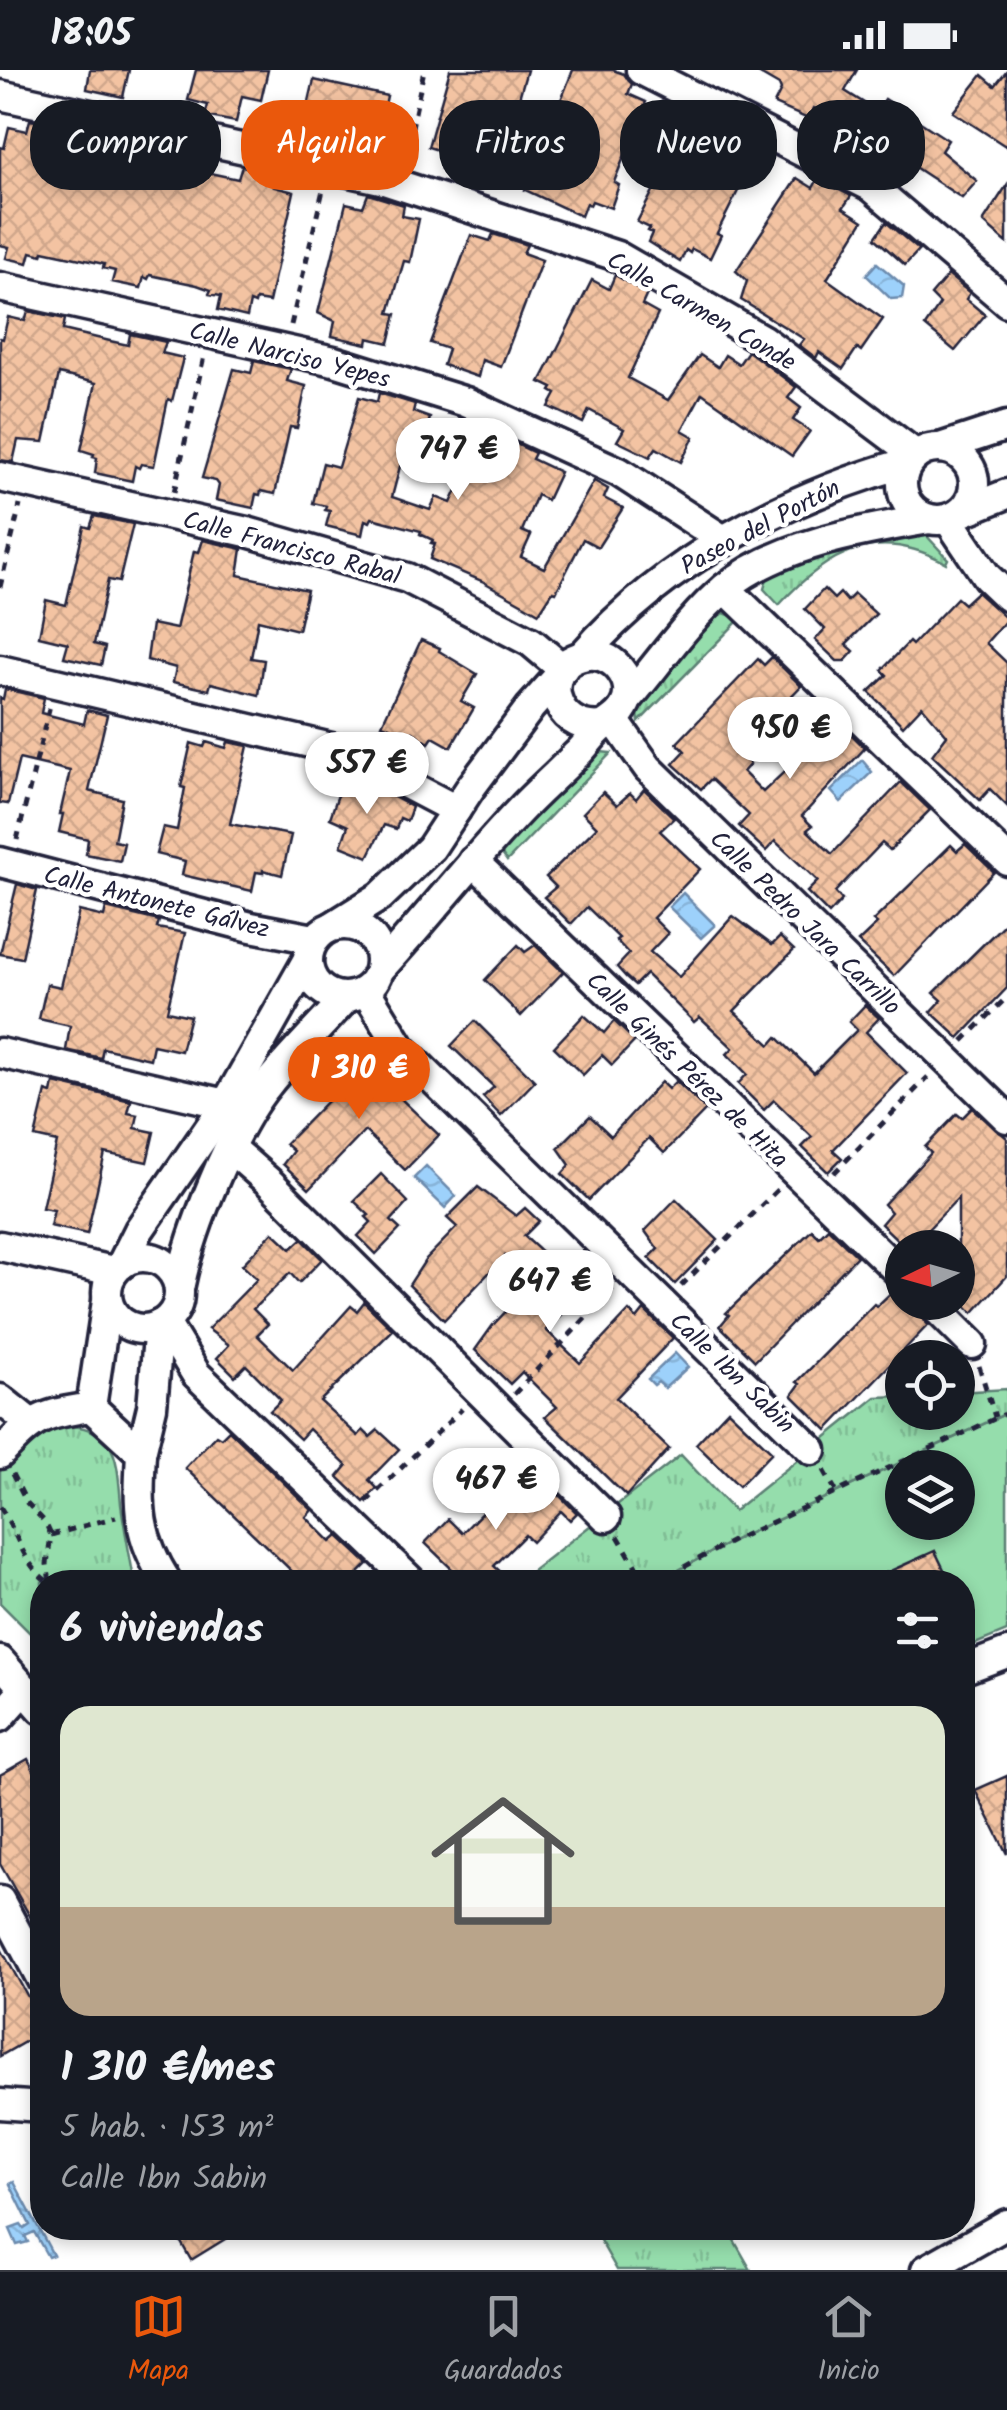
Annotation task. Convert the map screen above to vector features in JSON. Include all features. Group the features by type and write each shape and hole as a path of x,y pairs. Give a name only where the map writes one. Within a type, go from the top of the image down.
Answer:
{"street":[{"path":"641,70 872,187 1007,302"},
{"name":"Calle Carmen Conde","path":"0,94 241,148"},
{"name":"Calle Carmen Conde","path":"414,190 616,256 763,340 922,455"},
{"name":"Calle Narciso Yepes","path":"0,288 286,350 466,402 619,472 725,541"},
{"name":"Paseo del Portón","path":"118,1268 226,1104 319,941 381,896 431,848 530,708 605,630 675,570 824,489 1007,426"},
{"path":"922,455 962,457 974,480 968,504 946,517 912,510 902,492 902,481 922,455"},
{"name":"Calle Francisco Rabal","path":"13,479 247,532 408,578 530,642 567,668"},
{"name":"Paseo del Portón","path":"179,1289 187,1247 230,1148 266,1086 615,715 725,588 758,568 837,536 946,517 1007,494"},
{"path":"946,517 987,577 1007,596"},
{"path":"725,588 1007,860"},
{"path":"606,658 616,665 624,675 615,715 583,727 566,717 556,699 567,668 606,658"},
{"path":"0,670 344,751 456,810"},
{"name":"Calle Pedro Jara Carrillo","path":"615,715 648,768 1007,1118"},
{"name":"Calle Ginés Pérez de Hita","path":"473,862 885,1259"},
{"name":"Calle Antonete Gálvez","path":"6,863 319,941"},
{"path":"358,928 369,935 377,944 364,986 326,993 318,987 308,969 319,941 358,928"},
{"name":"Calle Ibn Sabin","path":"364,986 401,1048 812,1450"},
{"path":"0,1053 226,1104"},
{"path":"230,1148 606,1516"},
{"path":"0,1246 118,1268"},
{"path":"91,1407 108,1280 132,1258 157,1260 168,1267 179,1289 173,1313 162,1324 144,1330 117,1319 108,1301"},
{"path":"948,1320 968,1340"},
{"path":"159,1570 150,1556 140,1512 142,1453 162,1324"},
{"path":"162,1324 196,1374 399,1570"},
{"path":"0,1399 30,1423"},
{"path":"3,1458 30,1423 51,1414 91,1407"},
{"path":"91,1407 142,1453"},
{"path":"975,1665 1007,1653"},
{"path":"0,1661 30,1695"},
{"path":"0,1717 30,1701"},
{"path":"0,1902 30,1958"},
{"path":"0,2104 30,2106"},
{"path":"926,2270 1007,2224"}],"path":[{"path":"417,100 424,70"},
{"path":"286,350 323,190"},
{"path":"169,514 209,334"},
{"path":"0,587 13,479"},
{"path":"6,863 56,682"},
{"path":"817,1190 1007,997"},
{"path":"664,1304 796,1172"},
{"path":"347,1521 488,1402 628,1272"},
{"path":"975,1354 994,1417"},
{"path":"678,1570 734,1540 1007,1413"},
{"path":"3,1458 26,1503 45,1522 51,1535 48,1570"},
{"path":"0,1507 33,1570"},
{"path":"51,1535 140,1512"},
{"path":"606,1516 638,1570"}],"green space":[{"path":"918,532 925,534 948,559 946,563 898,546 875,546 835,558 779,605 764,589 768,575 826,551"},
{"path":"724,613 740,619 639,722 637,706 708,620"},
{"path":"600,752 611,753 507,861 499,850"},
{"path":"1007,1389 1007,1413 975,1428 975,1391"},
{"path":"876,1397 885,1397 885,1430 970,1430 927,1450 885,1450 885,1470 678,1570 533,1570 681,1455 734,1511"},
{"path":"1007,1413 1007,1631 975,1644 975,1570 678,1570 885,1470 885,1540 975,1540 975,1450 927,1450"},
{"path":"60,1425 79,1427 104,1438 111,1448 132,1570 30,1570 30,1633 0,1603 0,1471 39,1434"},
{"path":"600,2240 734,2240 751,2270 617,2270"}],"water":[{"path":"877,263 904,286 902,298 891,299 866,275"},
{"path":"862,760 872,772 841,802 831,791"},
{"path":"683,893 715,925 701,938 669,907"},
{"path":"426,1166 456,1196 445,1208 414,1178"},
{"path":"675,1353 688,1367 665,1388 658,1382 654,1385 648,1379"},
{"path":"14,2182 30,2212 30,2225 10,2184"},
{"path":"21,2225 24,2229 30,2225 30,2234 25,2236 28,2242 17,2245 10,2229"},
{"path":"38,2240 45,2240 53,2255 48,2257"}],"building":[{"path":"90,70 129,70 123,97 87,89"},
{"path":"196,70 268,70 261,100 242,96 236,122 221,119 221,100 188,100"},
{"path":"450,70 527,70 518,100 441,100"},
{"path":"573,70 613,70 624,74 632,84 628,94 642,100 620,100 620,167 614,182 619,185 611,208 592,201 590,205 586,203 581,216 525,190 600,190 600,100 561,100"},
{"path":"753,70 857,70 845,91 859,100 797,100 797,114 777,105 779,85"},
{"path":"1007,71 1007,147 953,112 982,75 995,86"},
{"path":"314,80 387,96 386,100 309,100"},
{"path":"439,108 439,150 428,147"},
{"path":"30,120 30,190 221,190 221,175 238,179 241,169 241,190 294,192 269,302 250,302 247,317 218,310 221,296 209,294 211,290 197,285 150,275 148,279 144,277 141,288 112,282 115,271 103,268 104,264 43,251 42,255 31,252 28,263 6,258 9,247 0,245 0,147 4,148 9,127 27,131"},
{"path":"925,125 948,140 941,151 977,181 962,198 925,174"},
{"path":"797,178 797,190 839,190 851,196 843,208 863,221 827,279 883,319 843,369 819,352 816,358 799,345 804,339 741,300 747,281 736,271"},
{"path":"1007,185 1007,243 983,222"},
{"path":"654,190 738,190 717,233 721,235 710,258 692,249 690,253 686,250 680,262 648,242 650,228 637,222"},
{"path":"368,194 404,205 402,216 419,219 410,262 404,261 389,313 396,314 389,343 368,338 367,344 332,336 335,321 318,313 346,203 363,207"},
{"path":"886,222 919,250 905,265 875,238"},
{"path":"493,234 527,245 523,253 542,260 501,367 482,360 478,377 443,365 448,349 430,343 471,235 490,241"},
{"path":"615,275 647,294 642,305 658,314 628,378 668,400 700,355 718,367 725,355 739,364 748,351 796,387 788,398 801,408 793,420 810,431 792,456 702,393 682,430 694,437 681,462 656,448 650,457 617,441 624,429 589,410 583,423 549,407 556,394 540,382 592,280 609,289"},
{"path":"948,275 970,293 966,299 985,315 955,351 925,326 940,304 931,295"},
{"path":"28,311 65,319 63,330 110,341 128,345 130,334 166,342 162,353 183,358 172,401 168,399 154,466 135,466 132,481 95,473 97,458 81,450 96,383 59,374 44,442 18,440 13,462 0,460 0,338 3,339 8,317 25,321"},
{"path":"254,361 291,369 287,381 306,386 297,428 290,427 275,494 256,494 253,508 216,500 219,485 202,478 234,369 251,373"},
{"path":"379,393 415,404 413,412 430,418 418,460 403,455 392,497 430,510 436,497 451,503 471,460 494,469 508,440 535,453 532,459 560,472 547,500 537,495 522,531 531,535 521,557 544,568 594,481 608,489 604,498 623,508 598,547 583,539 556,592 539,613 482,581 430,559 435,544 421,531 372,518 370,522 365,520 362,535 326,526 330,511 313,503 323,463 338,467 359,397 377,402"},
{"path":"94,516 133,524 119,582 108,580 94,644 105,647 101,665 64,657 68,643 39,636 46,600 66,605 84,526 90,528"},
{"path":"203,540 242,549 238,575 307,590 298,630 258,620 251,658 264,660 259,695 211,683 209,690 173,682 176,668 147,660 152,624 176,629 194,551 199,552"},
{"path":"824,589 834,599 840,593 847,601 854,594 876,614 846,644 854,651 845,661 837,661 815,640 825,629 805,609"},
{"path":"977,592 1007,619 986,643 1007,663 1007,806 990,789 980,800 932,755 947,735 922,706 903,726 869,692 887,675 882,670 909,642 912,645 957,598 964,604"},
{"path":"421,640 440,648 439,651 477,674 461,701 474,708 451,747 433,737 429,743 413,732 411,736 382,724"},
{"path":"772,657 801,686 738,751 750,764 743,772 763,792 838,721 865,748 802,816 812,826 807,830 832,854 901,782 930,810 890,850 882,843 835,892 842,900 829,914 807,892 818,881 775,841 766,851 739,826 749,815 711,779 701,789 673,764 685,751 677,743 758,659 764,665"},
{"path":"5,689 44,698 41,713 84,724 87,710 107,715 89,791 122,799 114,841 124,843 120,861 86,854 88,839 59,832 70,771 19,759 8,804 0,803 0,698 3,699"},
{"path":"206,742 226,748 228,742 248,746 230,824 291,835 282,875 256,872 252,891 182,875 185,861 156,854 163,827 177,830 191,743 204,747"},
{"path":"375,787 412,807 407,821 400,818 396,829 384,825 368,857 341,846 348,826 330,818 340,789 371,796"},
{"path":"644,789 674,818 660,831 700,869 653,918 668,933 650,952 679,977 733,916 772,945 780,937 794,950 734,1011 770,1045 777,1037 814,1073 857,1030 849,1022 865,1005 879,1018 866,1032 907,1073 833,1150 842,1158 828,1172 802,1147 812,1137 774,1100 764,1110 738,1084 747,1074 727,1054 733,1048 700,1017 694,1022 646,974 635,985 626,977 617,967 629,954 616,940 619,938 587,907 571,924 544,897 556,887 546,877 597,827 583,813 603,792 617,805 630,793 636,799"},
{"path":"965,844 994,872 894,976 858,942 877,924 873,921 951,845 957,851"},
{"path":"17,884 37,890 22,958 0,954"},
{"path":"106,908 159,921 157,928 185,933 167,1011 190,1016 181,1051 153,1045 150,1059 103,1048 101,1058 66,1050 70,1026 39,1019 47,984 61,987 79,911 104,917"},
{"path":"1007,921 1007,988 959,1038 931,1012 942,1000 934,993"},
{"path":"518,945 525,952 535,945 563,972 521,1016 485,980"},
{"path":"584,1015 604,1033 614,1021 635,1041 612,1065 602,1055 583,1075 554,1047"},
{"path":"475,1021 535,1081 501,1116 483,1097 494,1087 451,1046"},
{"path":"342,1060 356,1074 366,1064 378,1075 391,1062 412,1083 399,1097 439,1135 405,1170 365,1131 309,1189 283,1164 293,1151 285,1144 334,1094 320,1081"},
{"path":"676,1081 706,1110 664,1153 649,1138 589,1200 562,1174 570,1165 558,1148 590,1116 611,1136 661,1082 668,1089"},
{"path":"54,1083 131,1101 128,1113 138,1115 135,1128 154,1132 147,1162 105,1153 87,1234 50,1226 54,1210 42,1208 57,1142 35,1137 46,1091 52,1093"},
{"path":"972,1108 1007,1138 1007,1276 975,1311 975,1230 958,1230 958,1198 927,1230 887,1230 881,1224 891,1212 884,1204 931,1153 925,1147 957,1114 962,1118"},
{"path":"381,1174 408,1202 391,1221 400,1229 376,1254 358,1236 371,1222 354,1201"},
{"path":"478,1187 516,1216 525,1208 539,1221 524,1236 557,1266 569,1254 575,1260 583,1250 604,1271 546,1330 580,1363 629,1311 637,1319 644,1310 673,1338 616,1398 669,1449 626,1496 545,1417 557,1407 522,1372 510,1384 475,1350 533,1283 505,1256 444,1320 409,1285 426,1259 457,1227 447,1218"},
{"path":"676,1199 718,1240 675,1284 649,1258 658,1249 645,1231"},
{"path":"828,1228 857,1256 755,1361 720,1326 729,1315 726,1313 812,1230 819,1237"},
{"path":"273,1232 291,1249 302,1239 322,1259 299,1283 290,1273 253,1309 268,1324 257,1335 293,1370 351,1306 357,1311 364,1302 393,1330 320,1401 358,1436 363,1430 370,1437 378,1430 399,1449 369,1480 377,1488 364,1502 338,1477 347,1466 309,1429 300,1439 270,1411 281,1400 246,1365 235,1376 217,1358 229,1345 208,1329 257,1279 242,1265"},
{"path":"885,1298 885,1320 924,1320 928,1325 914,1340 885,1340 885,1370 827,1430 792,1395 800,1384 797,1382 874,1304 877,1306"},
{"path":"728,1410 772,1452 739,1486 696,1444"},
{"path":"229,1430 312,1510 306,1517 331,1542 338,1536 368,1564 362,1570 291,1570 185,1468 216,1435 221,1438"},
{"path":"512,1482 526,1496 538,1484 544,1489 548,1484 577,1513 570,1520 561,1511 532,1542 525,1535 494,1566 498,1570 451,1570 425,1543 448,1519 462,1533"},
{"path":"935,1551 944,1570 893,1570"},
{"path":"28,1759 30,1763 30,1916 0,1864 0,1775"},
{"path":"1007,1776 1007,1854 975,1790"},
{"path":"0,1947 30,2001 30,2039 0,2056"},
{"path":"180,2240 224,2240 191,2260"}]}
